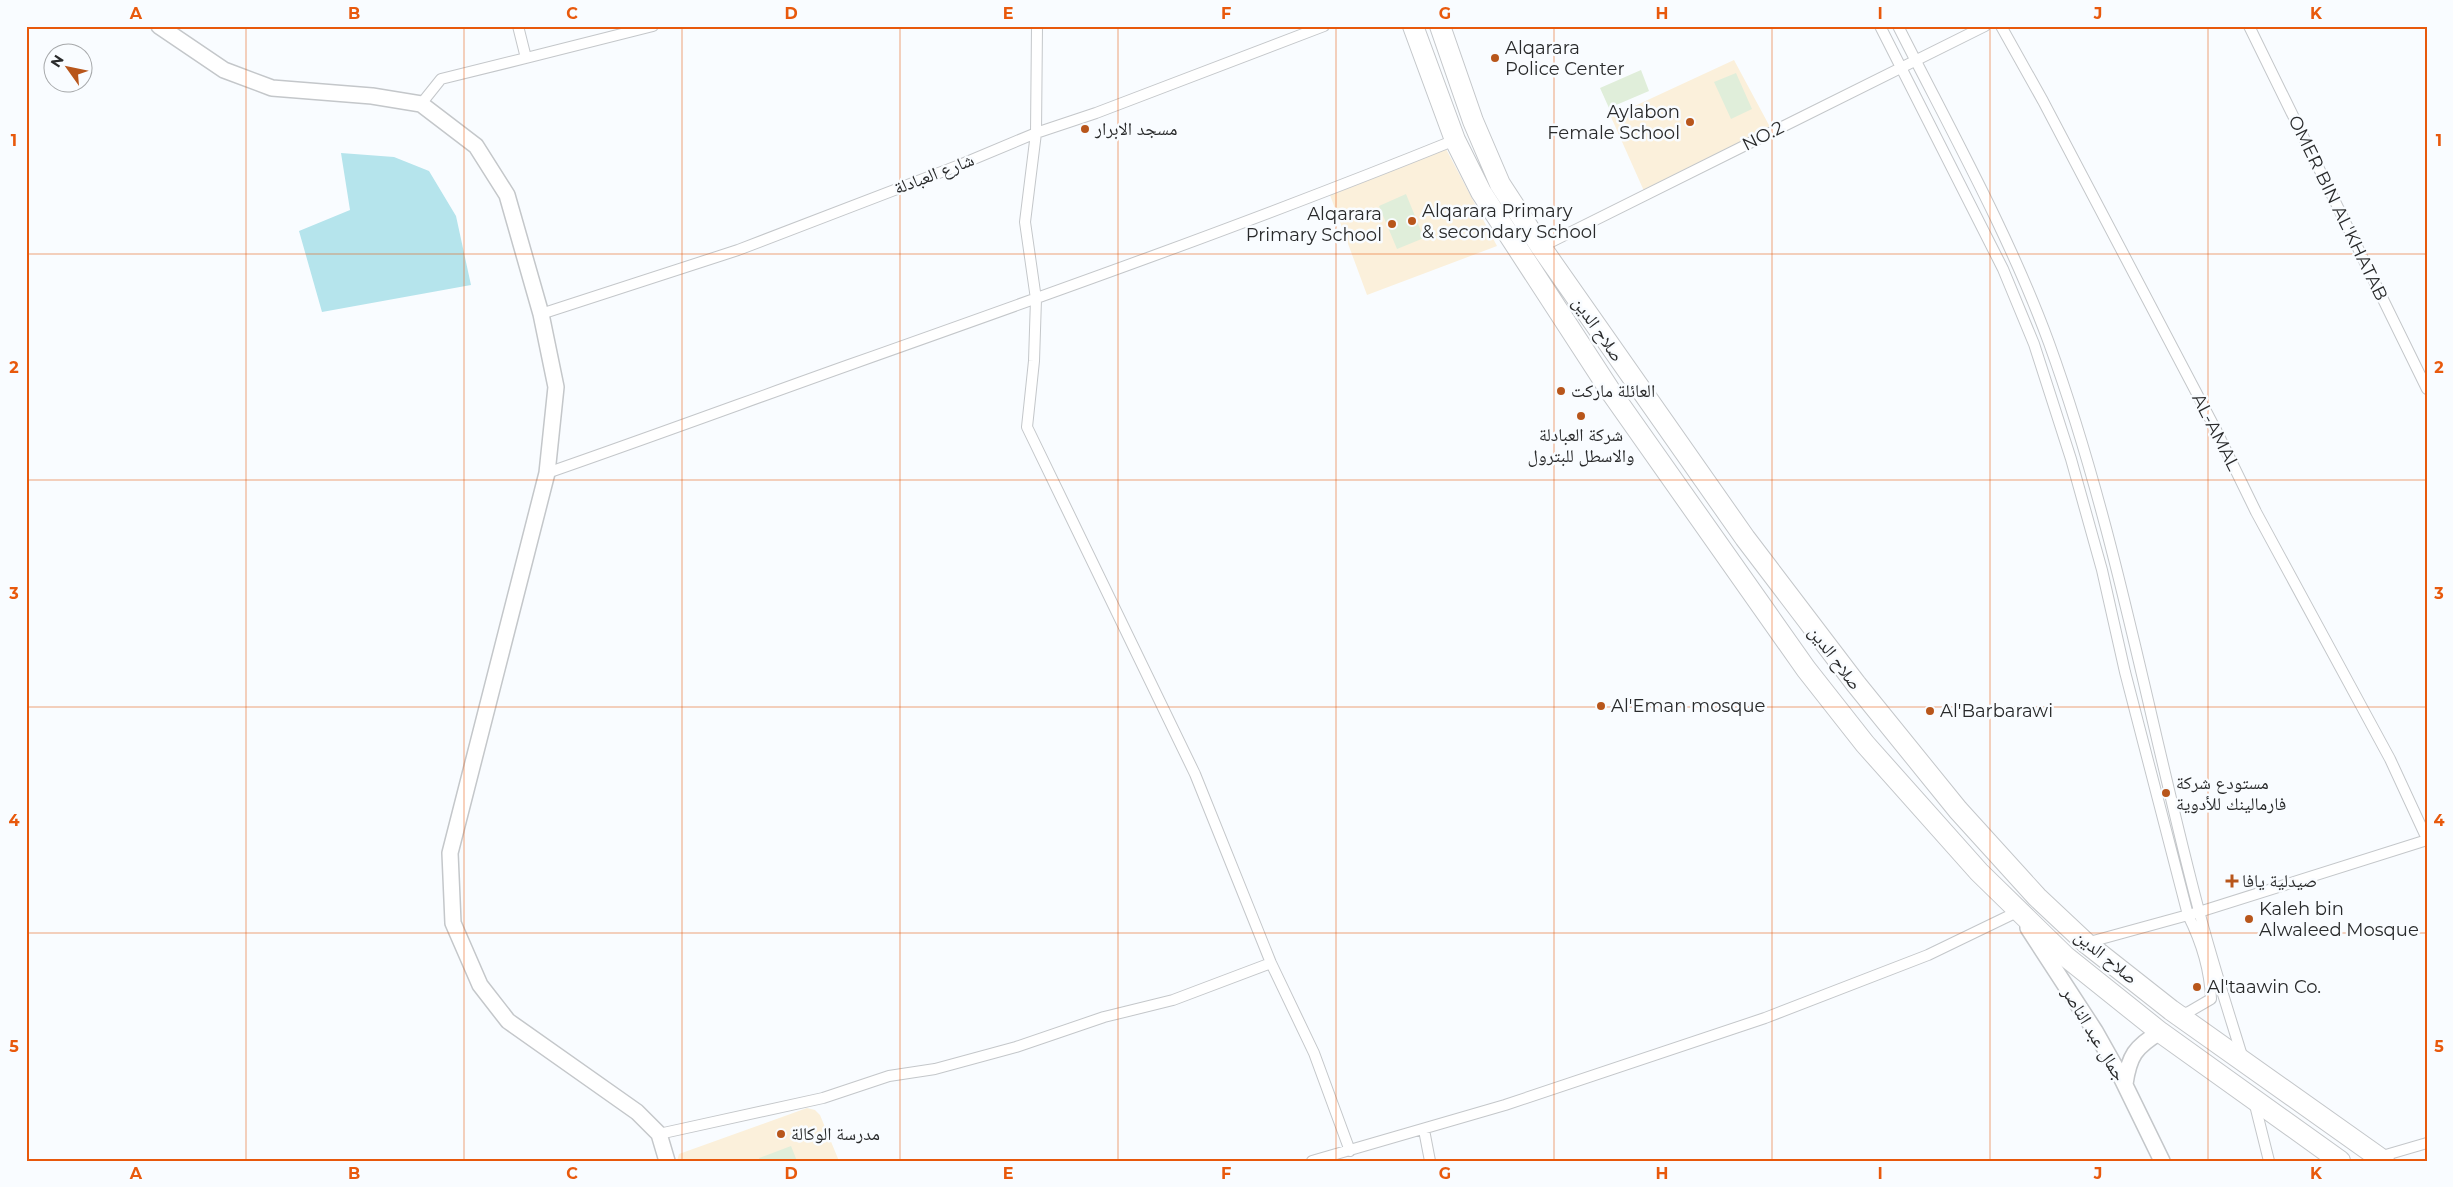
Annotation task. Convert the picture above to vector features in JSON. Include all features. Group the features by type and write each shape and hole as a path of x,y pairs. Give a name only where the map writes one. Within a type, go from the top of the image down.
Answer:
{"highway":[{"name":"صلاح الدين","path":"1413,26 1455,140 1481,192 1582,352 1798,659 1865,744 1979,872 2017,912 2065,956 2160,1032 2340,1161"},
{"name":"صلاح الدين","path":"1440,26 1473,121 1500,184 1540,247 1745,538 1822,641 1958,810 2037,897 2086,943 2171,1010 2381,1159"},
{"path":"1798,659 1817,659 1822,641"}],"street":[{"path":"159,26 224,70 272,88 372,96 421,104 476,146 507,195 541,314 556,388 547,473 450,853 452,923 480,985 508,1021 637,1112 659,1134 667,1161"},
{"path":"518,26 526,58"},
{"path":"421,104 441,79 653,26"},
{"path":"1037,26 1036,133 1025,222 1036,299 1034,361 1027,427 1195,774 1271,963 1314,1052 1350,1151"},
{"name":"شارع العبادلة","path":"541,314 738,250 957,166 1036,133 1096,113 1324,26"},
{"path":"1880,26 2003,269 2034,344 2071,459 2102,570 2125,672 2188,915 2198,936 2208,970 2211,999 2187,1013 2171,1010"},
{"path":"1898,26 1995,217 2032,299 2064,388 2115,564 2199,912 2244,1062"},
{"name":"NO.2","path":"1540,247 1985,26"},
{"name":"AL-AMAL","path":"2001,26 2043,101 2216,430 2256,512 2390,759 2427,839"},
{"name":"OMER BIN AL'KHATAB","path":"2249,26 2427,389"},
{"path":"547,473 688,425 1036,299 1365,176 1455,140"},
{"path":"2086,943 2199,912 2427,839"},
{"path":"1312,1161 1424,1130 1766,1018 1928,955 2017,912"},
{"name":"جمال عبد الناصر","path":"2017,912 2095,1031 2125,1084 2162,1161"},
{"path":"659,1134 822,1098 889,1076 935,1069 1016,1047 1104,1017 1173,1000 1271,963"},
{"path":"2125,1084 2128,1062 2142,1042 2160,1032"},
{"path":"2254,1100 2269,1161"},
{"path":"1424,1130 1430,1161"},
{"path":"2381,1159 2427,1143"}],"shaded area":[{"name":"Aylabon Female School","path":"1734,60 1770,127 1644,191 1611,117"},
{"name":"Alqarara Primary & secondary School","path":"1445,147 1497,246 1367,295 1330,195"},
{"name":"مدرسة الوكالة","path":"807,1108 815,1110 820,1115 839,1161 677,1161 679,1154"}],"green space":[{"path":"1641,70 1649,91 1609,108 1600,88"},
{"path":"1736,73 1752,109 1731,119 1714,82"},
{"path":"1406,194 1424,238 1397,249 1379,206"},
{"path":"791,1146 797,1161 760,1161 759,1158"}],"water":[{"path":"341,153 394,157 429,171 456,216 471,285 322,312 299,231 350,210"}],"place":[{"name":"Alqarara Police Center","path":"1495,58"},
{"name":"Aylabon Female School","path":"1690,122"},
{"name":"مسجد الابرار","path":"1085,129"},
{"name":"Alqarara Primary & secondary School","path":"1412,221"},
{"name":"Alqarara Primary School","path":"1392,224"},
{"name":"العائلة ماركت","path":"1561,391"},
{"name":"شركة العبادلة والاسطل للبترول","path":"1581,416"},
{"name":"Al'Eman mosque","path":"1601,706"},
{"name":"Al'Barbarawi","path":"1930,711"},
{"name":"مستودع شركة فارمالينك للأدوية","path":"2166,793"},
{"name":"صيدلية يافا","path":"2232,881"},
{"name":"Kaleh bin Alwaleed Mosque","path":"2249,919"},
{"name":"Al'taawin Co.","path":"2197,987"},
{"name":"مدرسة الوكالة","path":"781,1134"}]}
